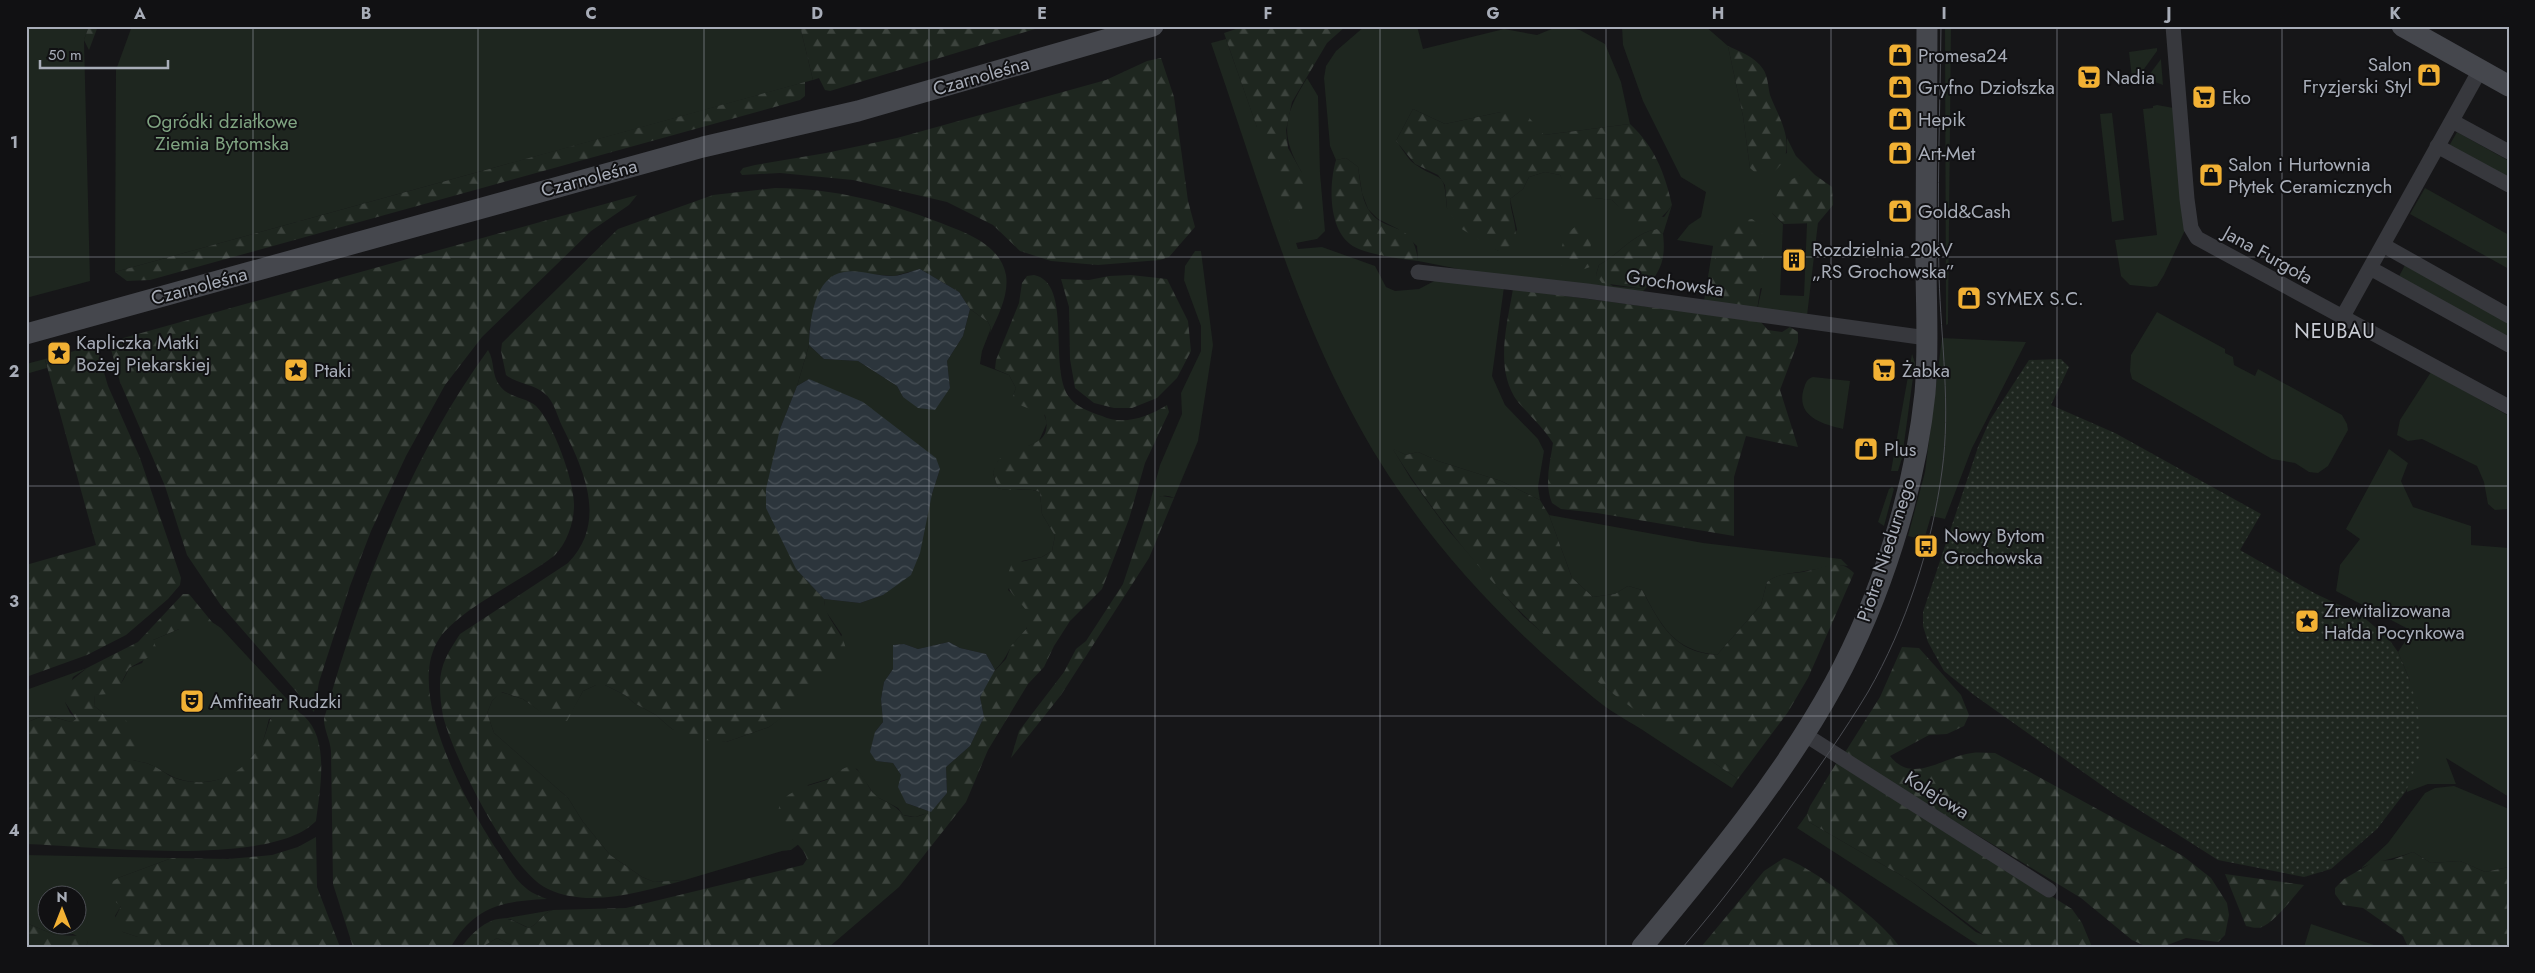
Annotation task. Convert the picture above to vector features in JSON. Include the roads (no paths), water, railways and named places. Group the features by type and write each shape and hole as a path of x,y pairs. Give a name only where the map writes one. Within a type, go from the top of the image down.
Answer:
{"street":[{"name":"Piotra Niedurnego","path":"1642,947 1723,849 1804,734 1835,683 1868,612 1896,533 1910,483 1924,394 1927,338 1927,26"},
{"name":"Jana Furgoła","path":"2173,26 2187,199 2191,228 2197,238 2342,318 2509,406"},
{"path":"2402,26 2509,86"},
{"name":"Czarnoleśna","path":"26,334 703,147 858,111 1144,29"},
{"path":"2342,318 2480,70"},
{"path":"2452,120 2509,152"},
{"path":"2438,146 2509,185"},
{"path":"2382,245 2509,316"},
{"path":"2370,268 2509,345"},
{"name":"Grochowska","path":"1418,272 1587,291 1927,338"},
{"name":"Kolejowa","path":"1804,734 2049,890"}],"water":[{"path":"920,269 959,292 970,309 963,336 947,361 950,388 935,410 918,408 903,397 897,386 858,361 824,359 809,345 816,301 826,282 834,275 850,271 894,276"},
{"path":"809,379 863,402 936,458 940,469 932,494 920,553 911,575 883,595 860,603 824,599 796,569 766,508 766,489 780,429 797,386"},
{"path":"949,642 960,648 986,654 995,670 980,697 984,717 970,746 946,767 947,793 931,812 906,803 898,787 901,775 893,763 876,761 870,752 875,732 883,722 881,699 884,682 893,669 893,645 904,644 918,649"}],"tram line":[{"path":"1683,947 1764,844 1840,736 1868,692 1882,667 1905,613 1932,528 1942,471 1946,422 1938,245 1941,26"}],"place":[{"name":"Promesa24","path":"1900,55"},
{"name":"Salon Fryzjerski Styl","path":"2429,75"},
{"name":"Nadia","path":"2089,77"},
{"name":"Gryfno Dziołszka","path":"1900,87"},
{"name":"Eko","path":"2204,97"},
{"name":"Hepik","path":"1900,119"},
{"name":"Art-Met","path":"1900,153"},
{"name":"Salon i Hurtownia Płytek Ceramicznych","path":"2211,175"},
{"name":"Gold&Cash","path":"1900,211"},
{"name":"Rozdzielnia 20kV „RS Grochowska”","path":"1794,260"},
{"name":"SYMEX S.C.","path":"1969,298"},
{"name":"Kapliczka Matki Bożej Piekarskiej","path":"59,353"},
{"name":"Ptaki","path":"296,370"},
{"name":"Żabka","path":"1884,370"},
{"name":"Plus","path":"1866,449"},
{"name":"Nowy Bytom Grochowska","path":"1926,546"},
{"name":"Zrewitalizowana Hałda Pocynkowa","path":"2307,621"},
{"name":"Amfiteatr Rudzki","path":"192,701"}],"district":[{"name":"NEUBAU","path":"2335,331"}],"park label":[{"name":"Ogródki działkowe Ziemia Bytomska","path":"222,132"}]}
